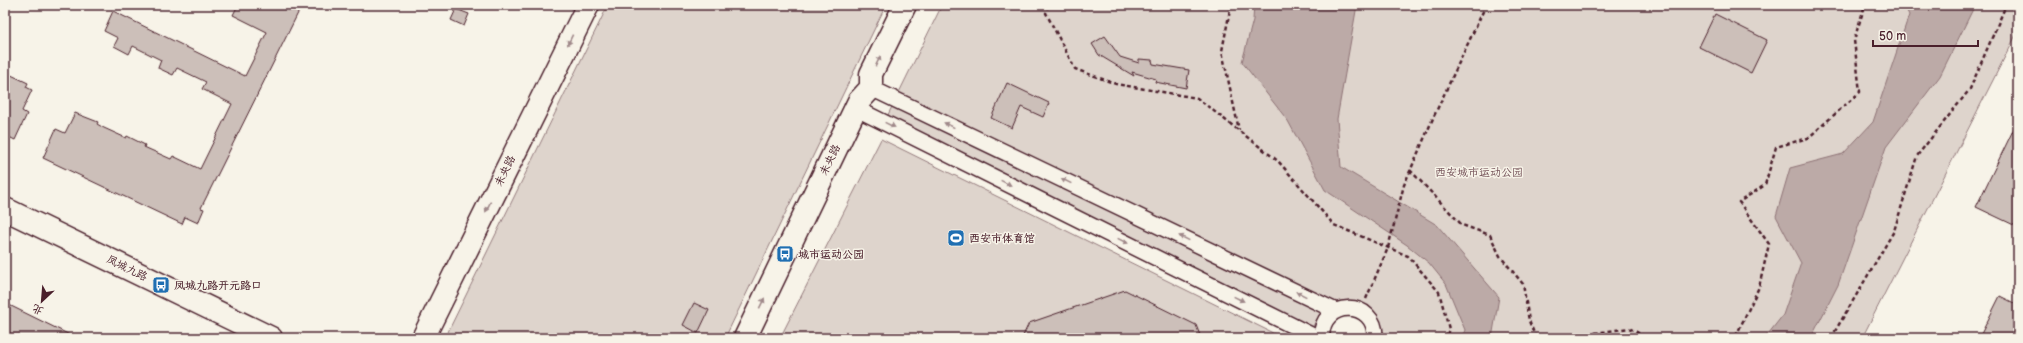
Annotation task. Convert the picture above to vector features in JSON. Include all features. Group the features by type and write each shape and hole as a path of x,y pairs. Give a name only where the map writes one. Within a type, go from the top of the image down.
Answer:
{"main road":[{"name":"未央路","path":"423,336 588,5"},
{"path":"871,88 871,74 905,5"},
{"name":"未央路","path":"745,338 855,108 859,101 871,88"},
{"name":"凤城九路","path":"5,209 271,338"}],"street":[{"path":"871,88 1336,311"},
{"path":"855,108 1317,338"},
{"path":"1322,338 1324,323 1329,316 1336,311 1353,308 1361,310 1373,323 1375,338"}],"path":[{"path":"1048,5 1046,13 1075,69 1116,84 1197,98 1278,161 1334,225 1408,256 1439,292 1449,329 1446,338"},
{"path":"1231,5 1222,51 1239,130"},
{"path":"1361,310 1388,248 1404,185 1410,170 1486,5"},
{"path":"1728,338 1736,336 1760,287 1769,244 1738,202 1765,185 1776,147 1808,138 1860,92 1854,40 1864,5"},
{"path":"1831,338 1894,231 1917,156 1970,89 2006,5"},
{"path":"1410,170 1462,225 1490,235 1500,256 1523,284 1529,321 1536,338"},
{"path":"1560,338 1629,328 1648,338"}],"green space":[{"path":"608,5 886,5 725,338 445,338"},
{"name":"西安城市运动公园","path":"942,5 2018,5 2018,31 1862,338 1384,338 1378,319 1371,310 1360,304 1347,302 1334,305 1323,312 1306,338 881,129"},
{"name":"西安市体育馆","path":"881,139 1283,338 780,338"}],"shaded area":[{"path":"1254,5 1357,5 1337,119 1341,167 1437,225 1499,297 1492,338 1462,338 1465,330 1446,284 1429,263 1407,245 1325,190 1288,121 1242,62 1253,20"},
{"path":"1904,5 1975,5 1940,76 1886,147 1838,285 1811,338 1765,338 1783,315 1801,263 1776,216 1790,168 1843,154 1873,122 1909,15"}],"building":[{"path":"238,5 302,5 201,208 204,209 198,223 185,217 182,224 43,158 56,129 65,133 75,113 98,122 97,124 104,128 126,138 127,136 145,145 144,147 171,159 173,156 200,169 232,104 202,89 206,82 177,68 173,75 158,68 161,60 133,46 129,54 114,46 118,38 104,31 113,11 245,76 267,32 233,15"},
{"path":"456,9 469,14 464,26 451,20"},
{"path":"1715,14 1767,40 1751,73 1699,47"},
{"path":"1105,36 1120,57 1139,63 1139,59 1152,60 1153,64 1189,70 1186,88 1155,82 1156,79 1132,72 1134,76 1099,55 1092,44"},
{"path":"9,74 28,83 26,87 32,90 22,111 27,114 15,140 5,135 5,83"},
{"path":"1007,83 1049,103 1043,117 1021,107 1012,128 991,118"},
{"path":"2018,120 2018,227 1976,207"},
{"path":"1125,290 1196,325 1201,338 1022,338 1029,323"},
{"path":"2000,296 2018,305 2018,338 1979,338"},
{"path":"5,303 76,338 17,338 5,332"},
{"path":"694,303 709,310 698,333 683,325"}],"place":[{"name":"西安市体育馆","path":"956,238"},
{"name":"城市运动公园","path":"785,254"},
{"name":"凤城九路开元路口","path":"161,285"}]}
